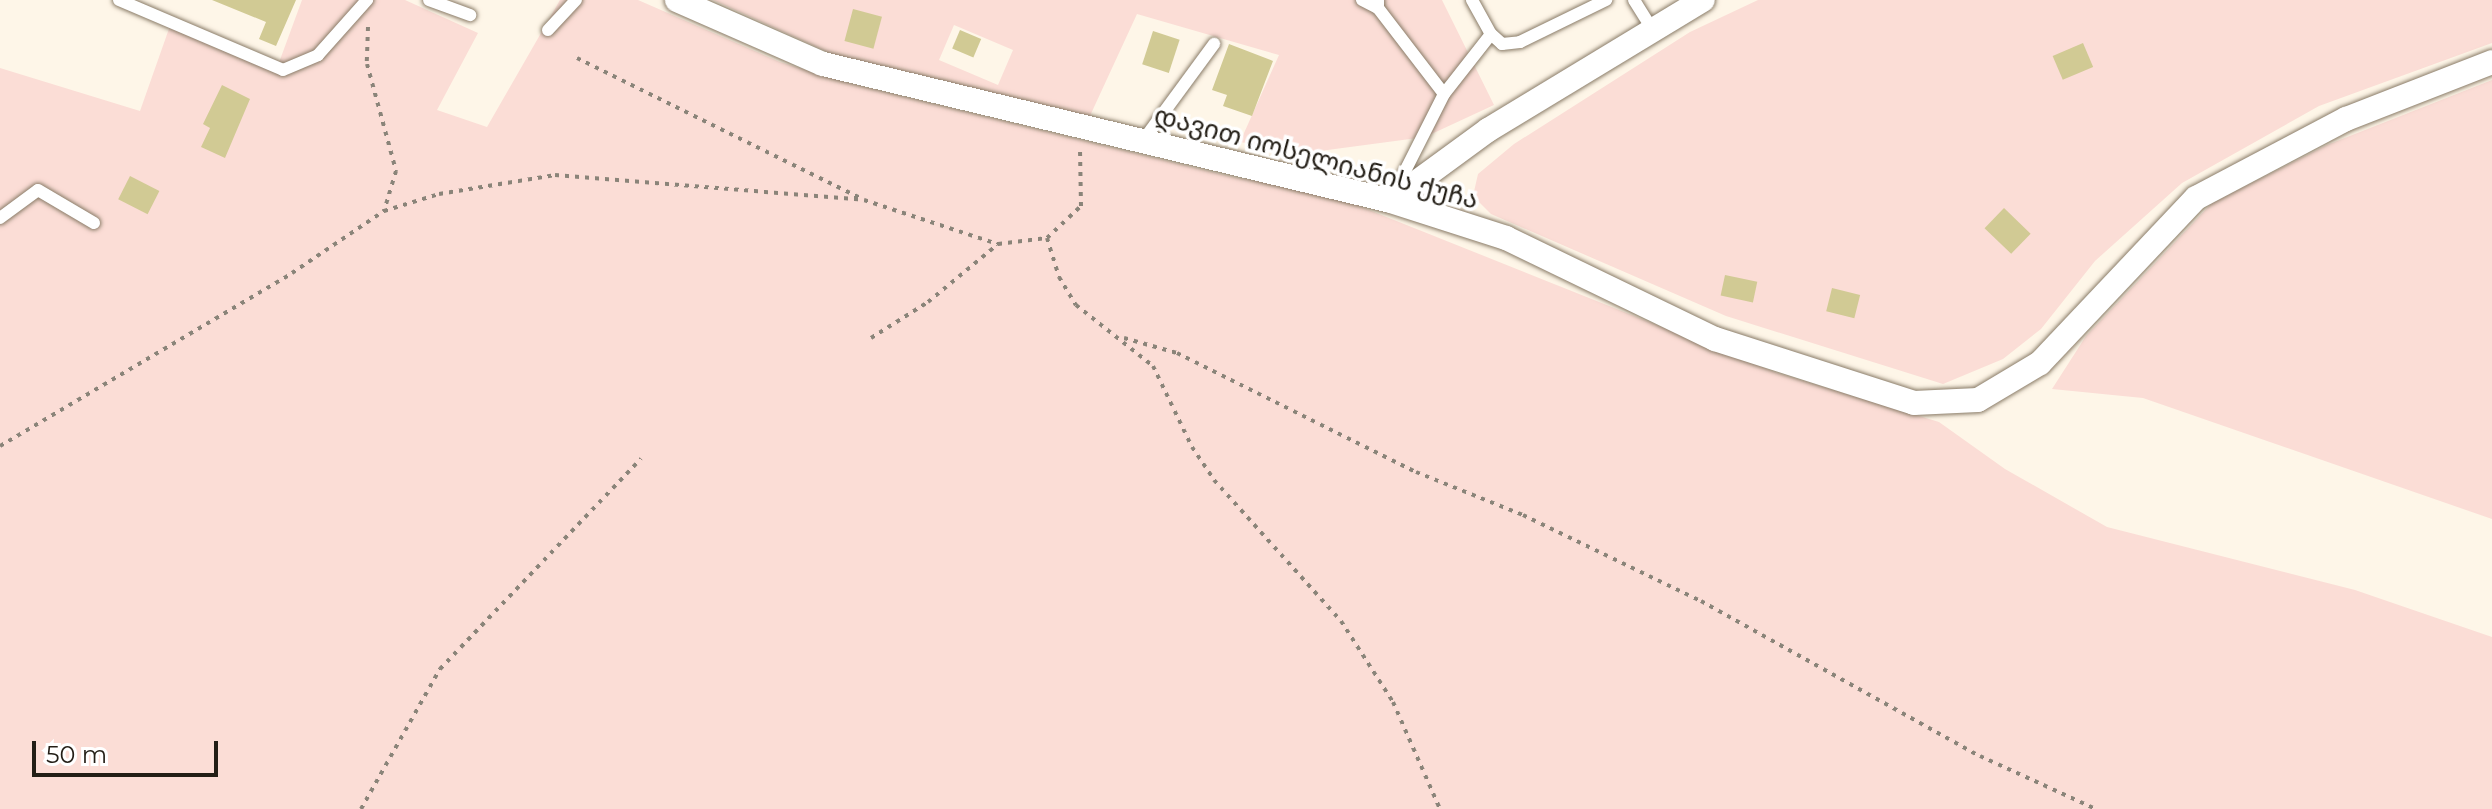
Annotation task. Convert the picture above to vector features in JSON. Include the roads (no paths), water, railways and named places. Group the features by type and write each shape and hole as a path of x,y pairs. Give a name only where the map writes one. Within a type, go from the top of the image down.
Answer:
{"street":[{"name":"დავით იოსელიანის ქუჩა","path":"677,0 823,64 1391,201 1506,238 1715,339 1914,403 1978,400 2040,363 2196,198 2346,119 2492,62"},
{"path":"1391,201 1488,130 1703,0"}],"lane":[{"path":"119,0 283,70 318,55 367,0"},
{"path":"429,0 470,15"},
{"path":"548,30 576,0"},
{"path":"1362,0 1378,4 1444,94"},
{"path":"1472,0 1491,34 1502,44 1520,42 1606,0"},
{"path":"1634,0 1652,29"},
{"path":"1391,201 1444,94 1491,34"},
{"path":"1142,142 1214,44"},
{"path":"0,218 38,190 94,223"}]}
